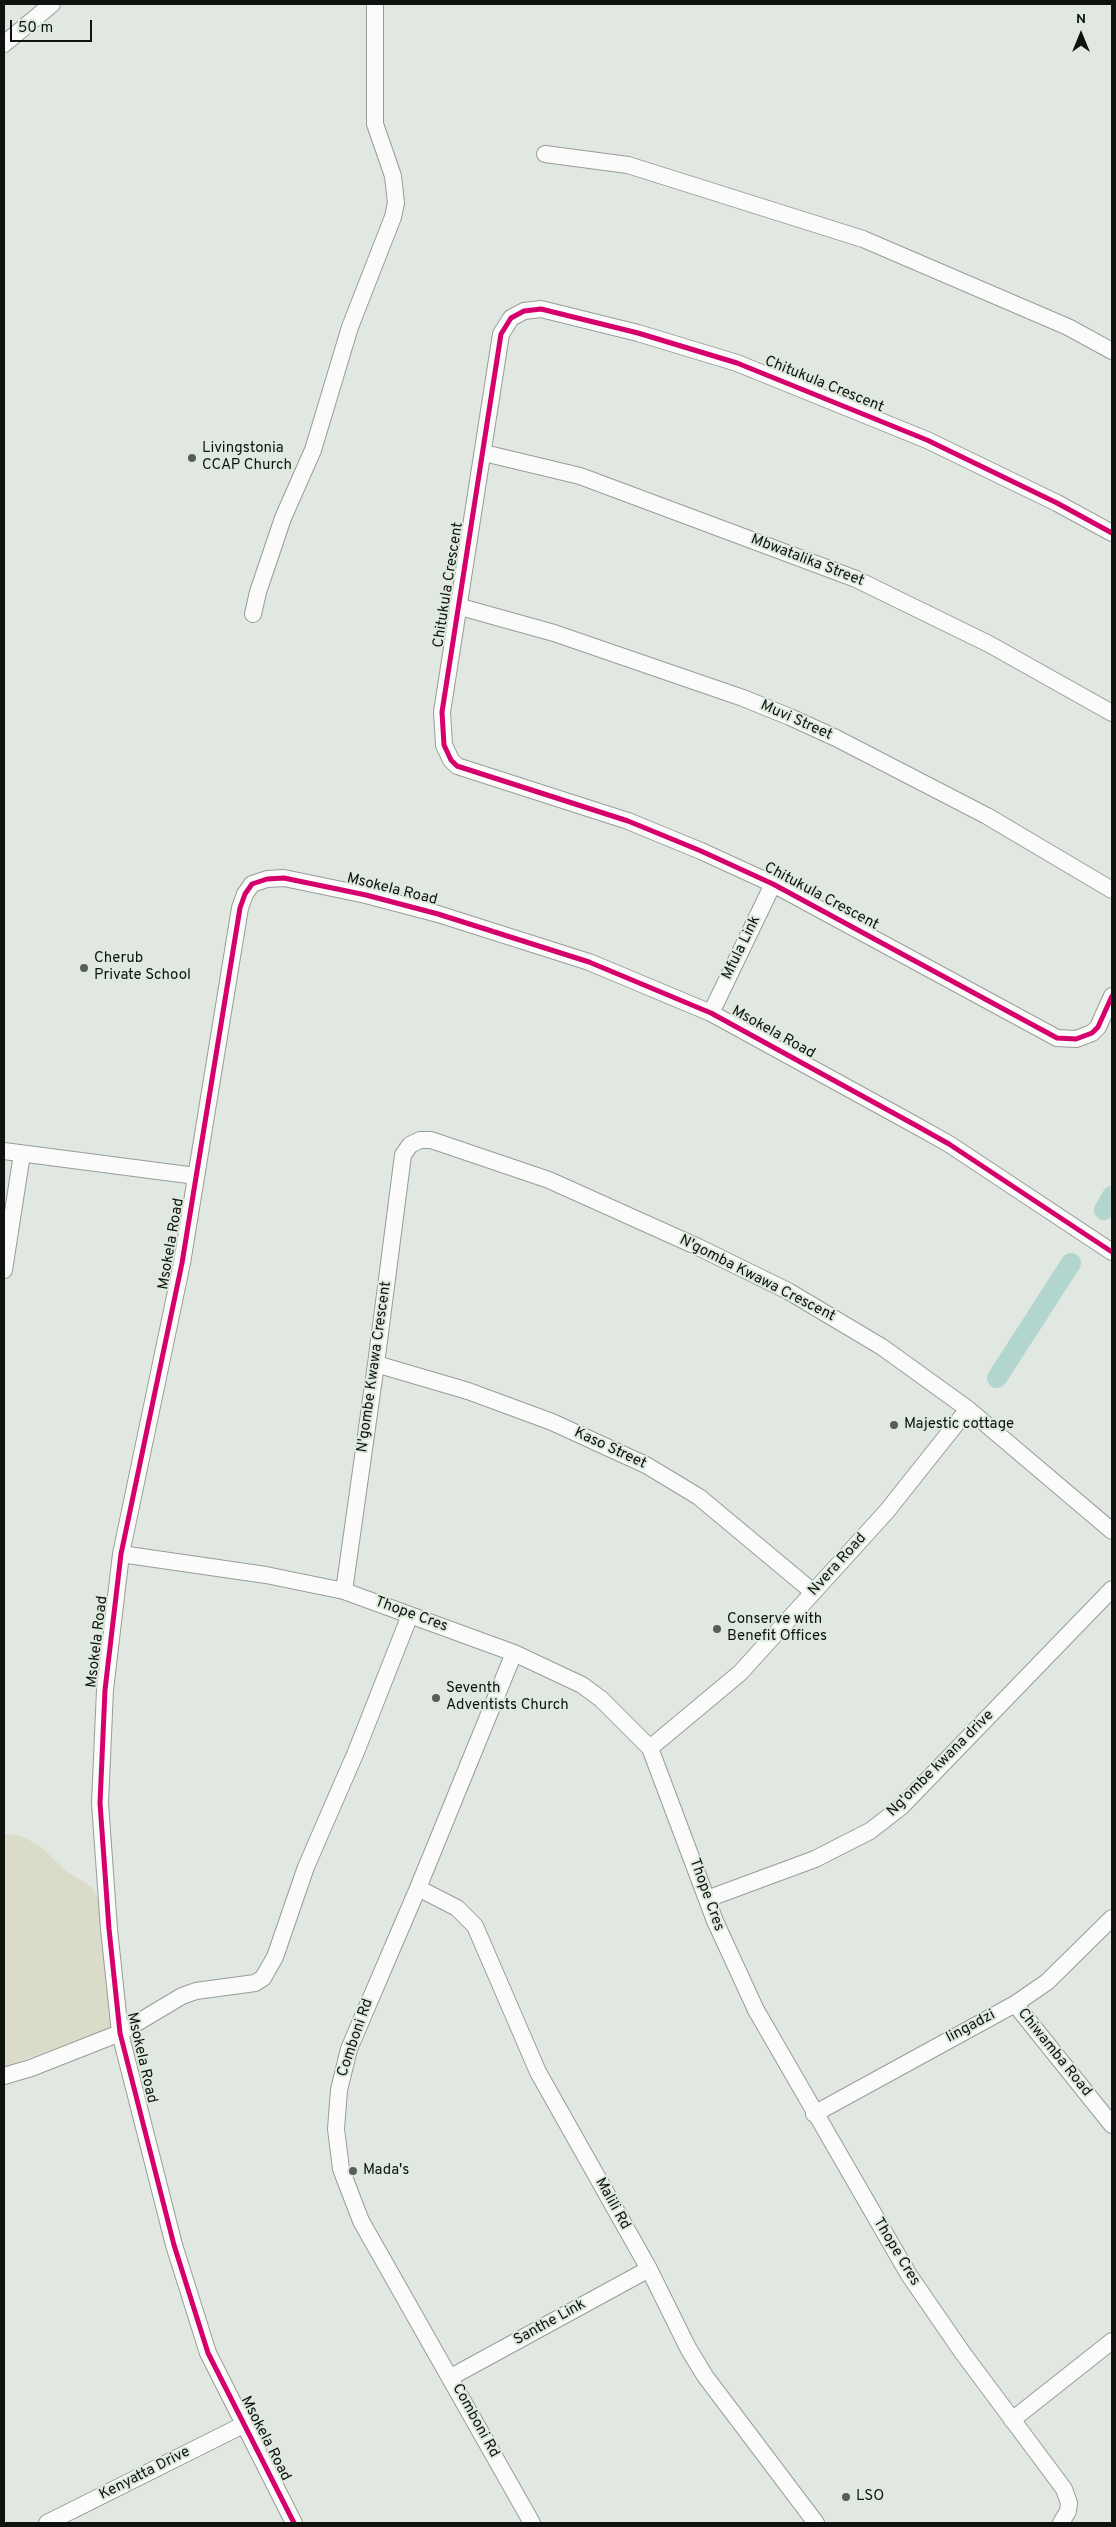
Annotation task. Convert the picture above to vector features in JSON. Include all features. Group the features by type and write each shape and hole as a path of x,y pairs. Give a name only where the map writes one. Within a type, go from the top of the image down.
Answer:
{"street":[{"path":"4,44 52,4"},
{"path":"253,614 258,592 283,518 313,450 350,327 393,217 396,204 393,176 375,124 375,4"},
{"path":"545,154 628,165 863,239 1068,327 1112,351"},
{"name":"Chitukula Crescent","path":"1112,534 1057,503 927,440 737,363 638,333 541,309 517,314 503,329 484,453 457,606 442,719 442,734 447,752 457,766 628,822 701,851 772,884 1057,1038 1076,1039 1092,1033 1098,1027 1112,996"},
{"name":"Mbwatalika Street","path":"484,453 580,476 856,579 989,644 1112,713"},
{"name":"Muvi Street","path":"457,606 572,639 725,692 790,717 836,738 987,816 1112,890"},
{"name":"Msokela Road","path":"294,2523 208,2353 180,2263 120,2033 109,1929 100,1803 105,1690 122,1554 182,1264 240,908 245,894 252,884 267,879 284,878 348,891 438,914 589,962 711,1013 949,1144 1112,1252"},
{"name":"Mfula Link","path":"711,1013 772,884"},
{"name":"N'gomba Kwawa Crescent","path":"410,1144 420,1140 431,1140 549,1180 698,1247 788,1291 874,1342 968,1409 1112,1531"},
{"name":"N'gombe Kwawa Crescent","path":"344,1590 403,1155 410,1144"},
{"path":"4,1152 196,1176"},
{"path":"4,1270 22,1154"},
{"name":"Kaso Street","path":"376,1364 468,1391 542,1418 646,1465 699,1496 813,1592"},
{"name":"Nvera Road","path":"650,1748 740,1673 905,1489 968,1409"},
{"name":"Thope Cres","path":"122,1554 344,1590 514,1653 582,1685 602,1699 650,1748 707,1898 744,1987 814,2114 909,2275 1068,2497 1068,2511 1061,2523"},
{"name":"Ng'ombe kwana drive","path":"707,1898 815,1859 853,1841 901,1808 1112,1588"},
{"path":"4,2076 31,2068 120,2033 182,1996 196,1991 255,1983 263,1978 275,1957 303,1874 368,1722 410,1615"},
{"name":"Comboni Rd","path":"514,1653 418,1888 349,2049 339,2090 336,2129 341,2169 361,2221 532,2523"},
{"name":"Malili Rd","path":"418,1888 457,1908 476,1926 538,2072 649,2269 688,2348 705,2376 816,2523"},
{"name":"lingadzi","path":"814,2114 1015,2004 1046,1982 1112,1918"},
{"name":"Chiwamba Road","path":"1015,2004 1112,2125"},
{"name":"Santhe Link","path":"451,2377 649,2269"},
{"path":"1012,2420 1112,2341"},
{"name":"Kenyatta Drive","path":"48,2523 243,2425"}],"green space":[{"path":"4,1834 21,1836 40,1846 66,1871 92,1887 98,1898 113,2027 4,2067"}],"waterway":[{"path":"1104,1210 1112,1196"},
{"path":"997,1378 1071,1263"}],"cycle path":[{"path":"1112,533 1057,503 927,440 737,363 638,333 541,309 524,311 511,318 501,334 442,712 444,745 451,760 457,766 628,821 701,851 773,884 1057,1038 1076,1039 1092,1033 1098,1027 1112,996"},
{"path":"294,2523 208,2353 174,2245 120,2033 109,1929 100,1803 105,1690 121,1554 182,1263 240,908 245,894 252,884 267,879 284,878 366,895 438,914 589,962 711,1013 917,1126 949,1144 1112,1252"}],"place":[{"name":"Livingstonia CCAP Church","path":"192,458"},
{"name":"Cherub Private School","path":"84,968"},
{"name":"Majestic cottage","path":"894,1425"},
{"name":"Conserve with Benefit Offices","path":"717,1629"},
{"name":"Seventh Adventists Church","path":"436,1698"},
{"name":"Mada's","path":"353,2171"},
{"name":"LSO","path":"846,2497"}]}
